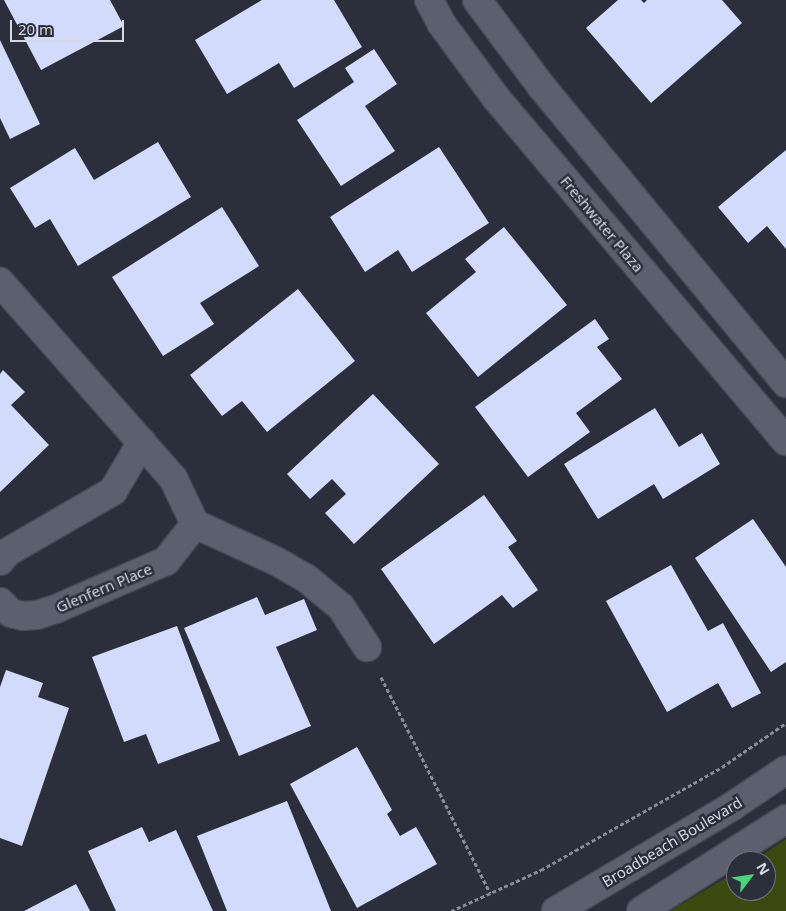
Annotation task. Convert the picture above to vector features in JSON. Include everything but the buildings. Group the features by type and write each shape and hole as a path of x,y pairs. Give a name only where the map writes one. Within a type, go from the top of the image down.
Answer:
{"street":[{"name":"Freshwater Plaza","path":"429,0 441,24 496,98 786,441"},
{"path":"477,0 542,86 786,383"},
{"path":"0,282 173,478 194,524 276,561 306,578 341,607 367,646"},
{"path":"0,561 6,553 113,491 142,442"},
{"name":"Glenfern Place","path":"0,602 11,613 23,616 37,615 58,608 166,561 194,524"},
{"name":"Broadbeach Boulevard","path":"556,911 732,807 786,770"},
{"path":"641,911 786,819"}],"path":[{"path":"367,646 490,893"},
{"path":"451,911 541,870 704,777 786,723"}],"green space":[{"path":"786,839 786,911 670,911 726,878 726,901 776,901 776,851 769,851"}]}
